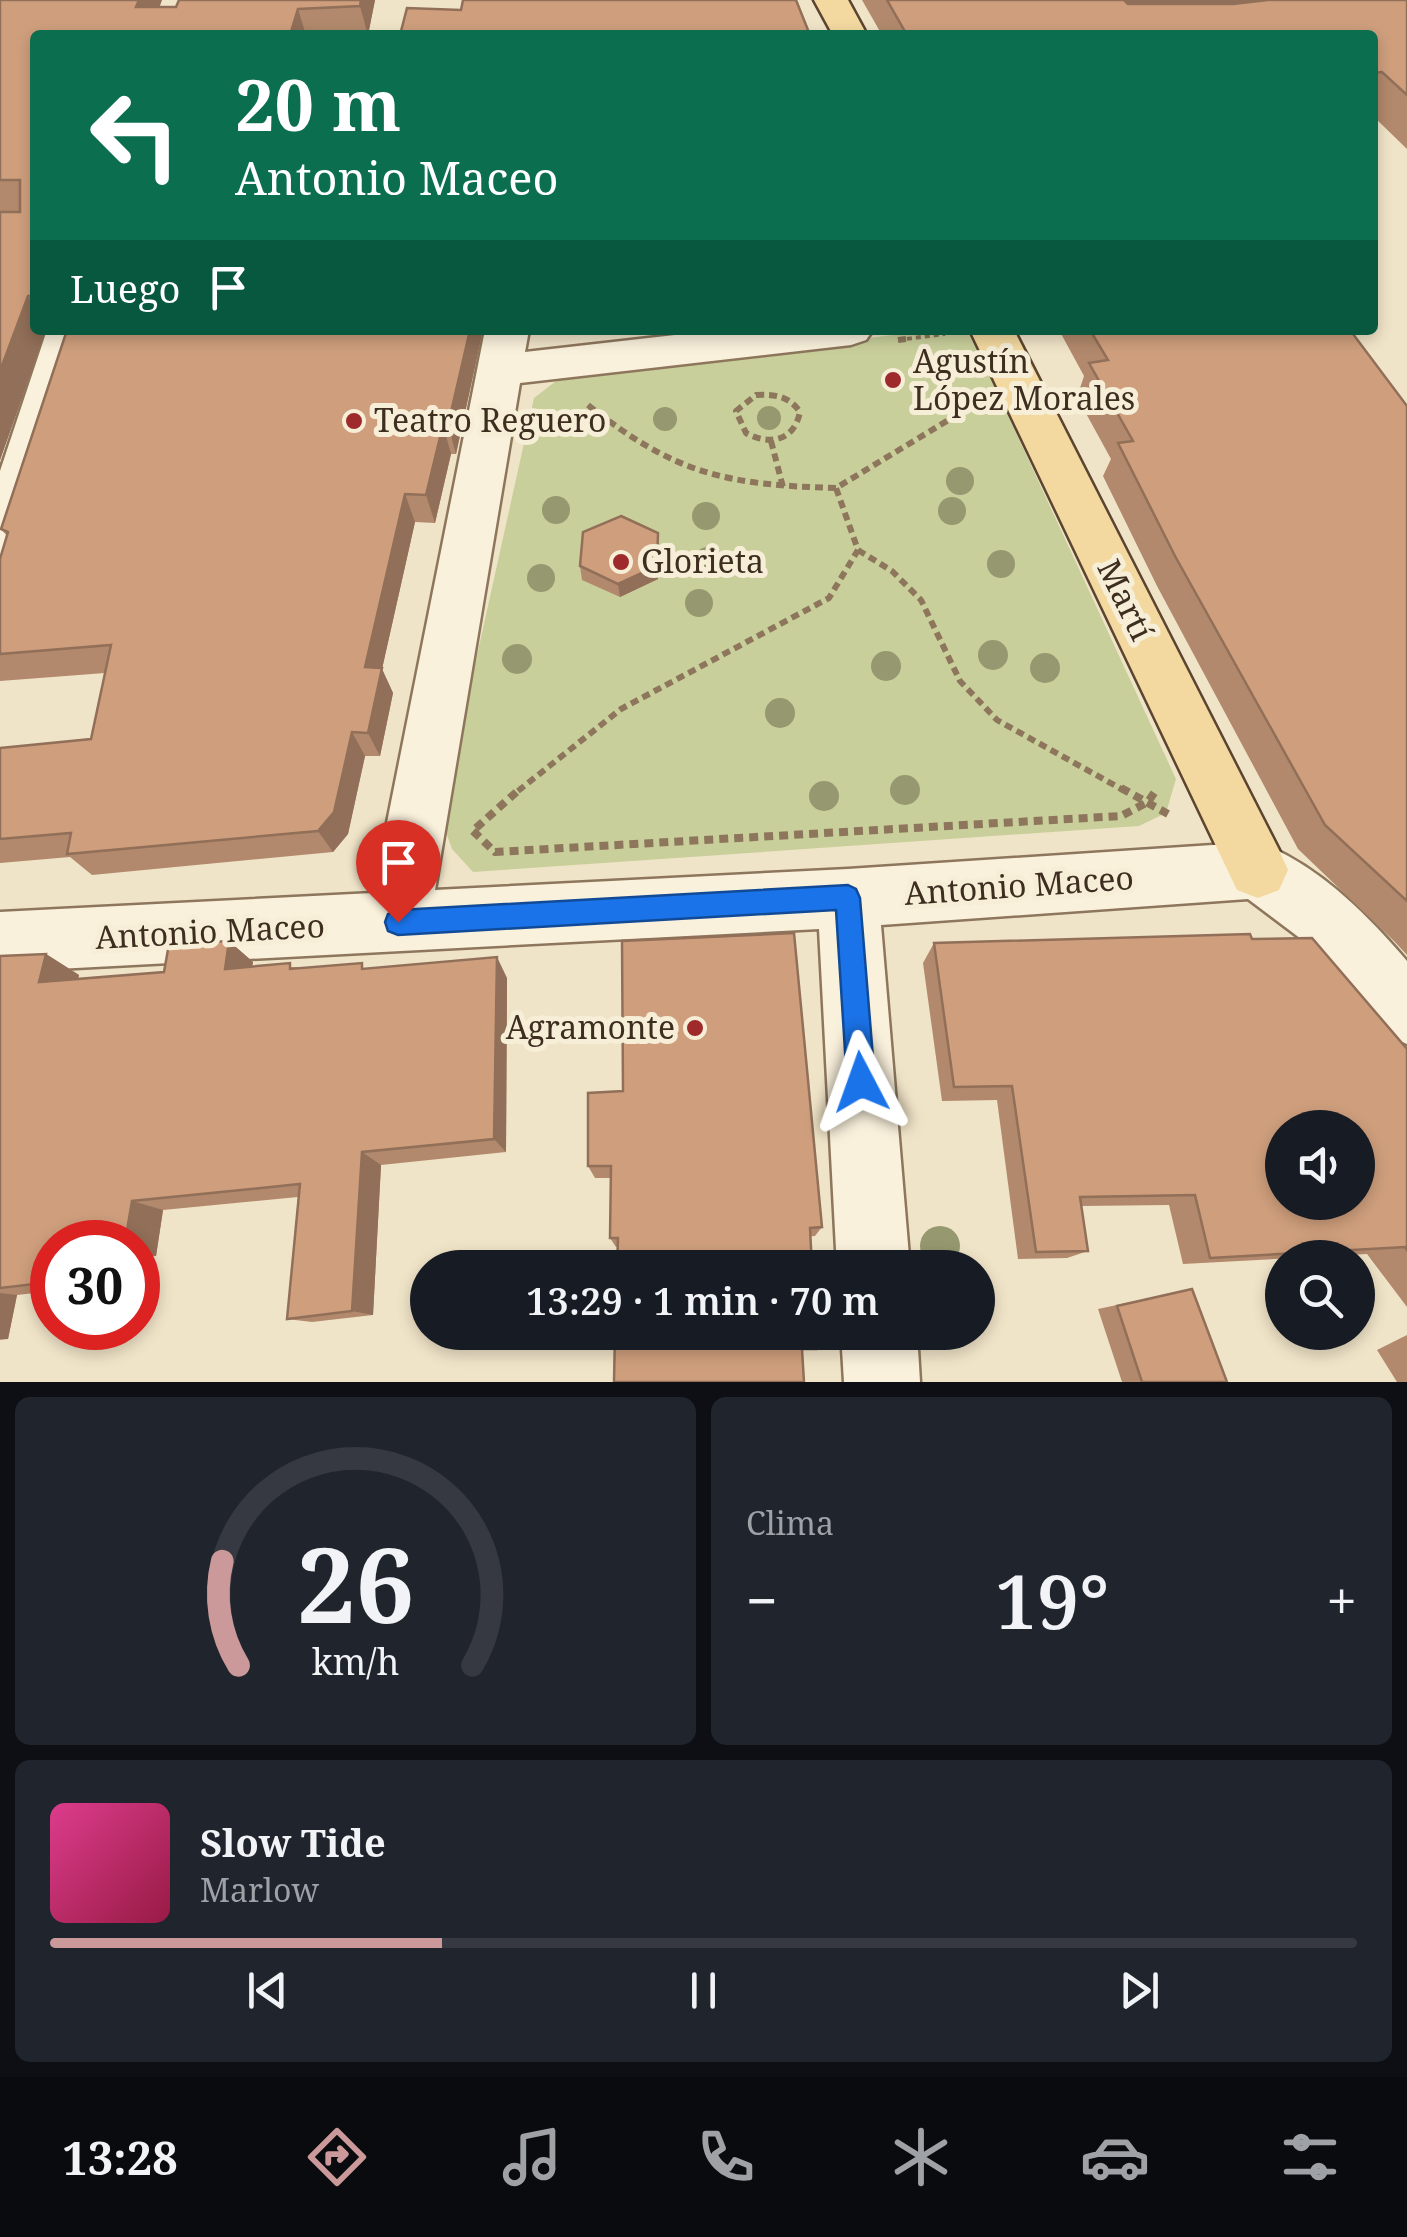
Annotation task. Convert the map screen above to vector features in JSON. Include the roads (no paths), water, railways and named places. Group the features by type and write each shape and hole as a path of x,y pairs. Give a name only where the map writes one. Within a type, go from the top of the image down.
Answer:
{"main road":[{"path":"832,0 847,30"},
{"name":"Martí","path":"976,335 1258,870"}],"street":[{"path":"0,547 66,335"},
{"path":"398,922 513,355 865,336"},
{"path":"1258,870 1343,933 1407,1010"},
{"name":"Antonio Maceo","path":"0,942 848,898 1258,870"},
{"path":"848,898 873,1250"},
{"path":"880,1350 882,1382"}],"place":[{"name":"Agustín López Morales","path":"893,380"},
{"name":"Teatro Reguero","path":"354,421"},
{"name":"Glorieta","path":"621,562"},
{"name":"Agramonte","path":"695,1028"}]}
